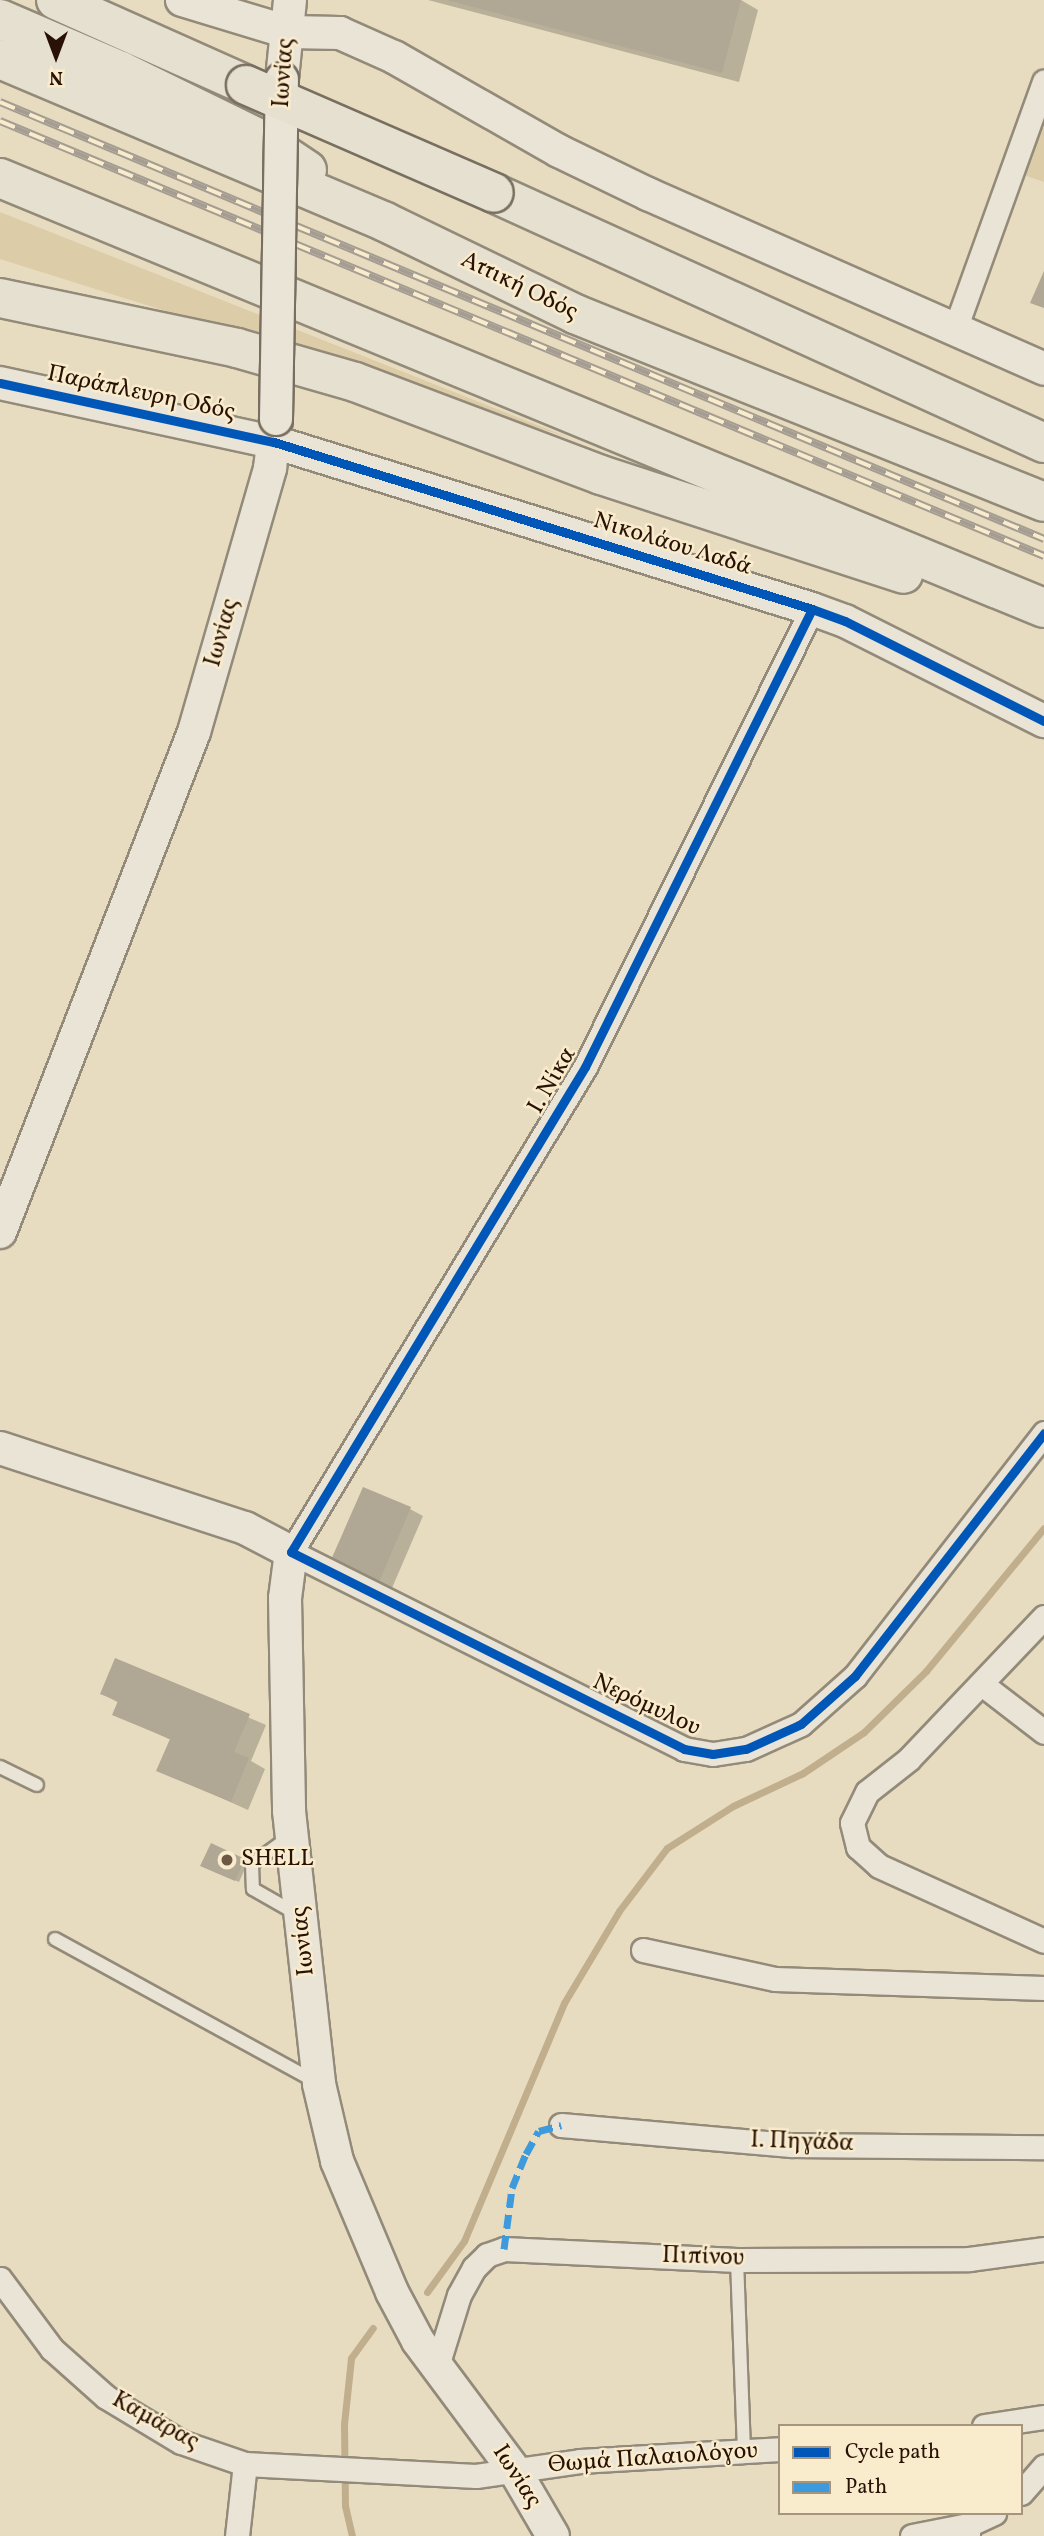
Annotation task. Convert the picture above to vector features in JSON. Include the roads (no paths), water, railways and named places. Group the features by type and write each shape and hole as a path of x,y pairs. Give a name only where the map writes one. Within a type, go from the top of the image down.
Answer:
{"highway":[{"path":"55,0 494,193 1044,443"},
{"path":"0,19 121,71 262,140 385,222"},
{"name":"Αττική Οδός","path":"0,59 385,222 575,314 1044,502"},
{"path":"0,178 1044,609"},
{"path":"0,298 237,348 355,382 601,475 878,567 1044,609"}],"main road":[{"path":"182,0 288,32 340,33 394,57 559,151 637,189 1044,369"},
{"name":"Ιωνίας","path":"0,1233 194,732 275,430 282,79 290,0"},
{"name":"Παράπλευρη Οδός","path":"0,383 275,430"},
{"name":"Νικολάου Λαδά","path":"275,430 845,621 1044,721"},
{"path":"0,1448 245,1528 291,1552"},
{"name":"Ιωνίας","path":"291,1552 285,1598 292,1834 319,2084 338,2161 392,2292 427,2354 515,2471 553,2536"}],"street":[{"path":"955,329 1044,82"},
{"name":"Ι. Νίκα","path":"291,1552 584,1068 811,609"},
{"name":"Νερόμυλου","path":"291,1552 684,1749 713,1754 746,1749 801,1724 855,1676 1044,1433"},
{"path":"1044,1617 983,1685 909,1759 867,1792 852,1823 852,1835 879,1866 1044,1941"},
{"path":"983,1685 1044,1732"},
{"path":"643,1950 775,1979 1044,1988"},
{"name":"Ι. Πηγάδα","path":"561,2125 791,2145 1044,2147"},
{"name":"Πιπίνου","path":"427,2354 459,2295 487,2255 504,2249 737,2260 969,2259 1044,2249"},
{"name":"Καμάρας","path":"0,2279 52,2348 106,2397 181,2442 245,2464 359,2472"},
{"path":"997,2424 1044,2417"},
{"name":"Θωμά Παλαιολόγου","path":"359,2472 476,2476 580,2461 778,2449"},
{"path":"237,2536 245,2464"},
{"path":"1023,2491 1044,2468"},
{"path":"912,2536 968,2531 991,2515"}],"lane":[{"path":"0,1767 37,1785"},
{"path":"292,1834 251,1864 253,1889 301,1917"},
{"path":"55,1939 319,2084"},
{"path":"737,2260 744,2452"}],"waterway":[{"path":"427,2292 464,2241 564,2003 619,1911 667,1848 733,1806 803,1773 864,1732 926,1671 1044,1528"},
{"path":"352,2536 345,2506 344,2424 351,2358 373,2328"}],"railway":[{"path":"0,102 1044,539"},
{"path":"0,121 1044,556"}],"place":[{"name":"SHELL","path":"227,1860"}]}
